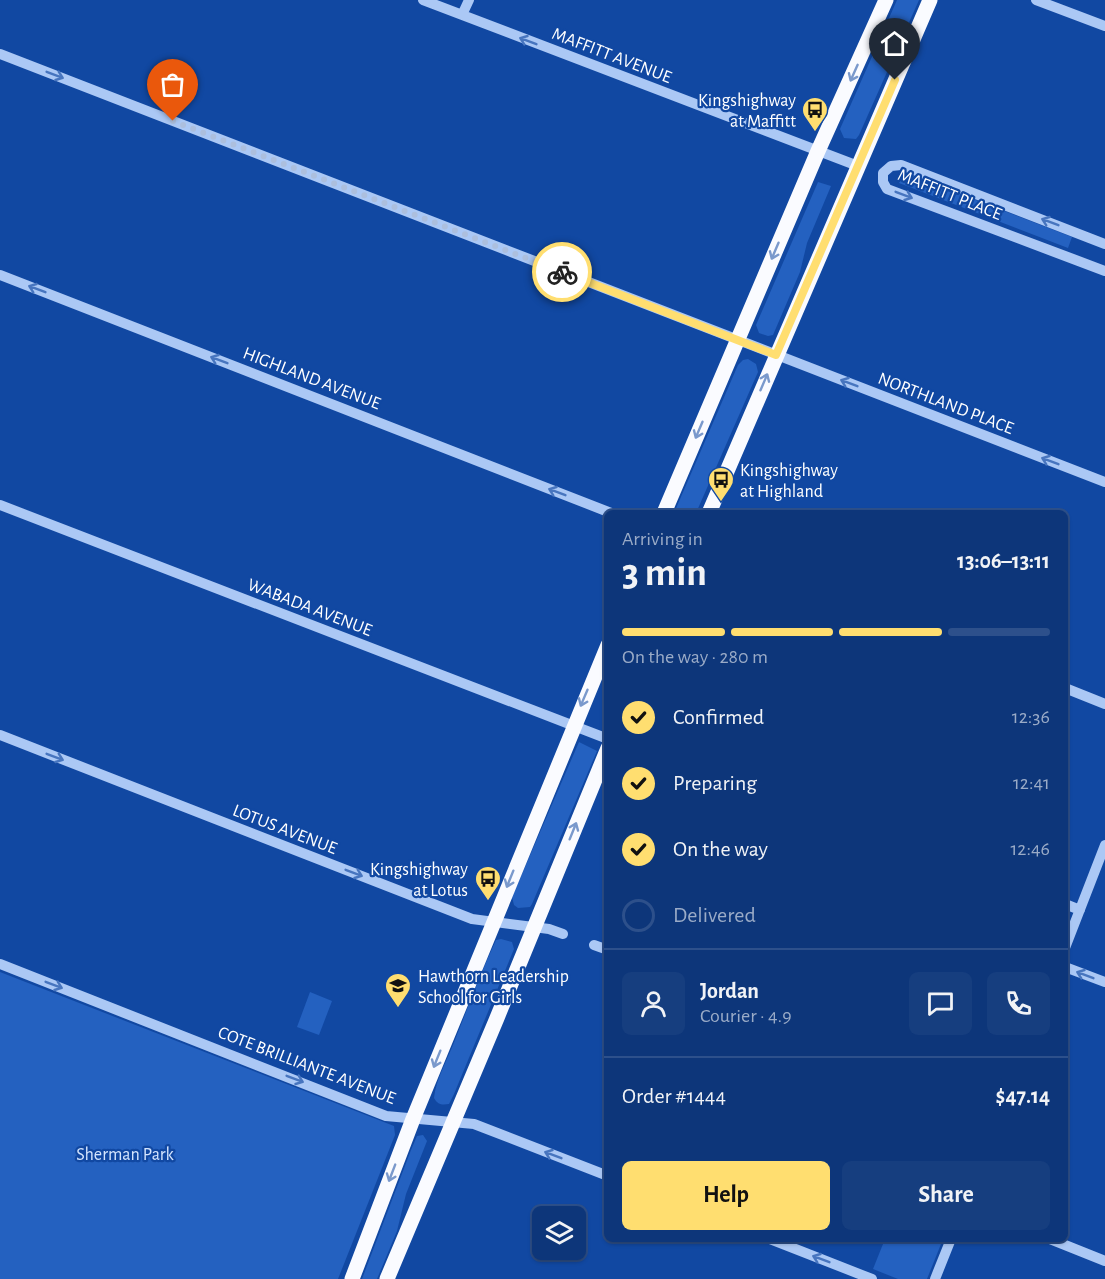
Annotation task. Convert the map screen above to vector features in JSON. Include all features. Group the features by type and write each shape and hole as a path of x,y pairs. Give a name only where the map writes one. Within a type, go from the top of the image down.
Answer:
{"main road":[{"path":"665,510 886,0"},
{"path":"710,510 930,0"},
{"path":"352,1279 413,1119 604,654"},
{"path":"387,1279 604,758"}],"street":[{"name":"MAFFITT AVENUE","path":"423,0 858,166"},
{"path":"462,15 468,0"},
{"path":"1036,0 1105,26"},
{"name":"NORTHLAND PLACE","path":"0,54 1105,482"},
{"name":"MAFFITT PLACE","path":"1105,244 901,165 891,166 883,173 883,182 887,189 1105,271"},
{"name":"HIGHLAND AVENUE","path":"0,274 604,510"},
{"name":"WABADA AVENUE","path":"0,505 604,738"},
{"path":"1068,689 1105,704"},
{"name":"LOTUS AVENUE","path":"0,735 464,916 493,923 549,929 563,934"},
{"path":"1068,940 1105,845"},
{"path":"1068,905 1080,910"},
{"path":"594,945 604,949"},
{"name":"COTE BRILLIANTE AVENUE","path":"0,964 386,1116 474,1124 604,1174"},
{"path":"1068,969 1105,982"},
{"path":"778,1242 872,1279"},
{"path":"935,1279 950,1242"},
{"path":"1058,1242 1105,1261"}],"green space":[{"path":"897,0 919,0 859,135 856,139 844,138 840,129"},
{"path":"903,172 1072,237 1068,248 899,183"},
{"path":"818,182 831,186 807,243 800,272 773,335 759,333 756,325"},
{"path":"748,359 756,364 758,372 697,510 675,510 738,365"},
{"path":"579,742 597,751 532,904 530,907 518,908 514,905 512,897"},
{"path":"496,940 512,942 514,949 454,1094 449,1104 440,1104 434,1098 439,1078 490,953"},
{"name":"Sherman Park","path":"0,972 394,1126 395,1135 338,1279 0,1279"},
{"path":"310,992 332,1001 319,1035 297,1027"},
{"path":"423,1135 427,1141 406,1194 397,1231 377,1279 362,1279 411,1150 417,1136"},
{"path":"884,1242 942,1242 927,1279 898,1279 873,1269"}],"way so far":[{"path":"173,121 562,272"}],"place":[{"name":"Kingshighway at Maffitt","path":"815,133"},
{"name":"Kingshighway at Highland","path":"721,503"},
{"name":"Kingshighway at Lotus","path":"488,902"},
{"name":"Hawthorn Leadership School for Girls","path":"398,1009"}],"route":[{"path":"562,272 776,355 895,80"}]}
